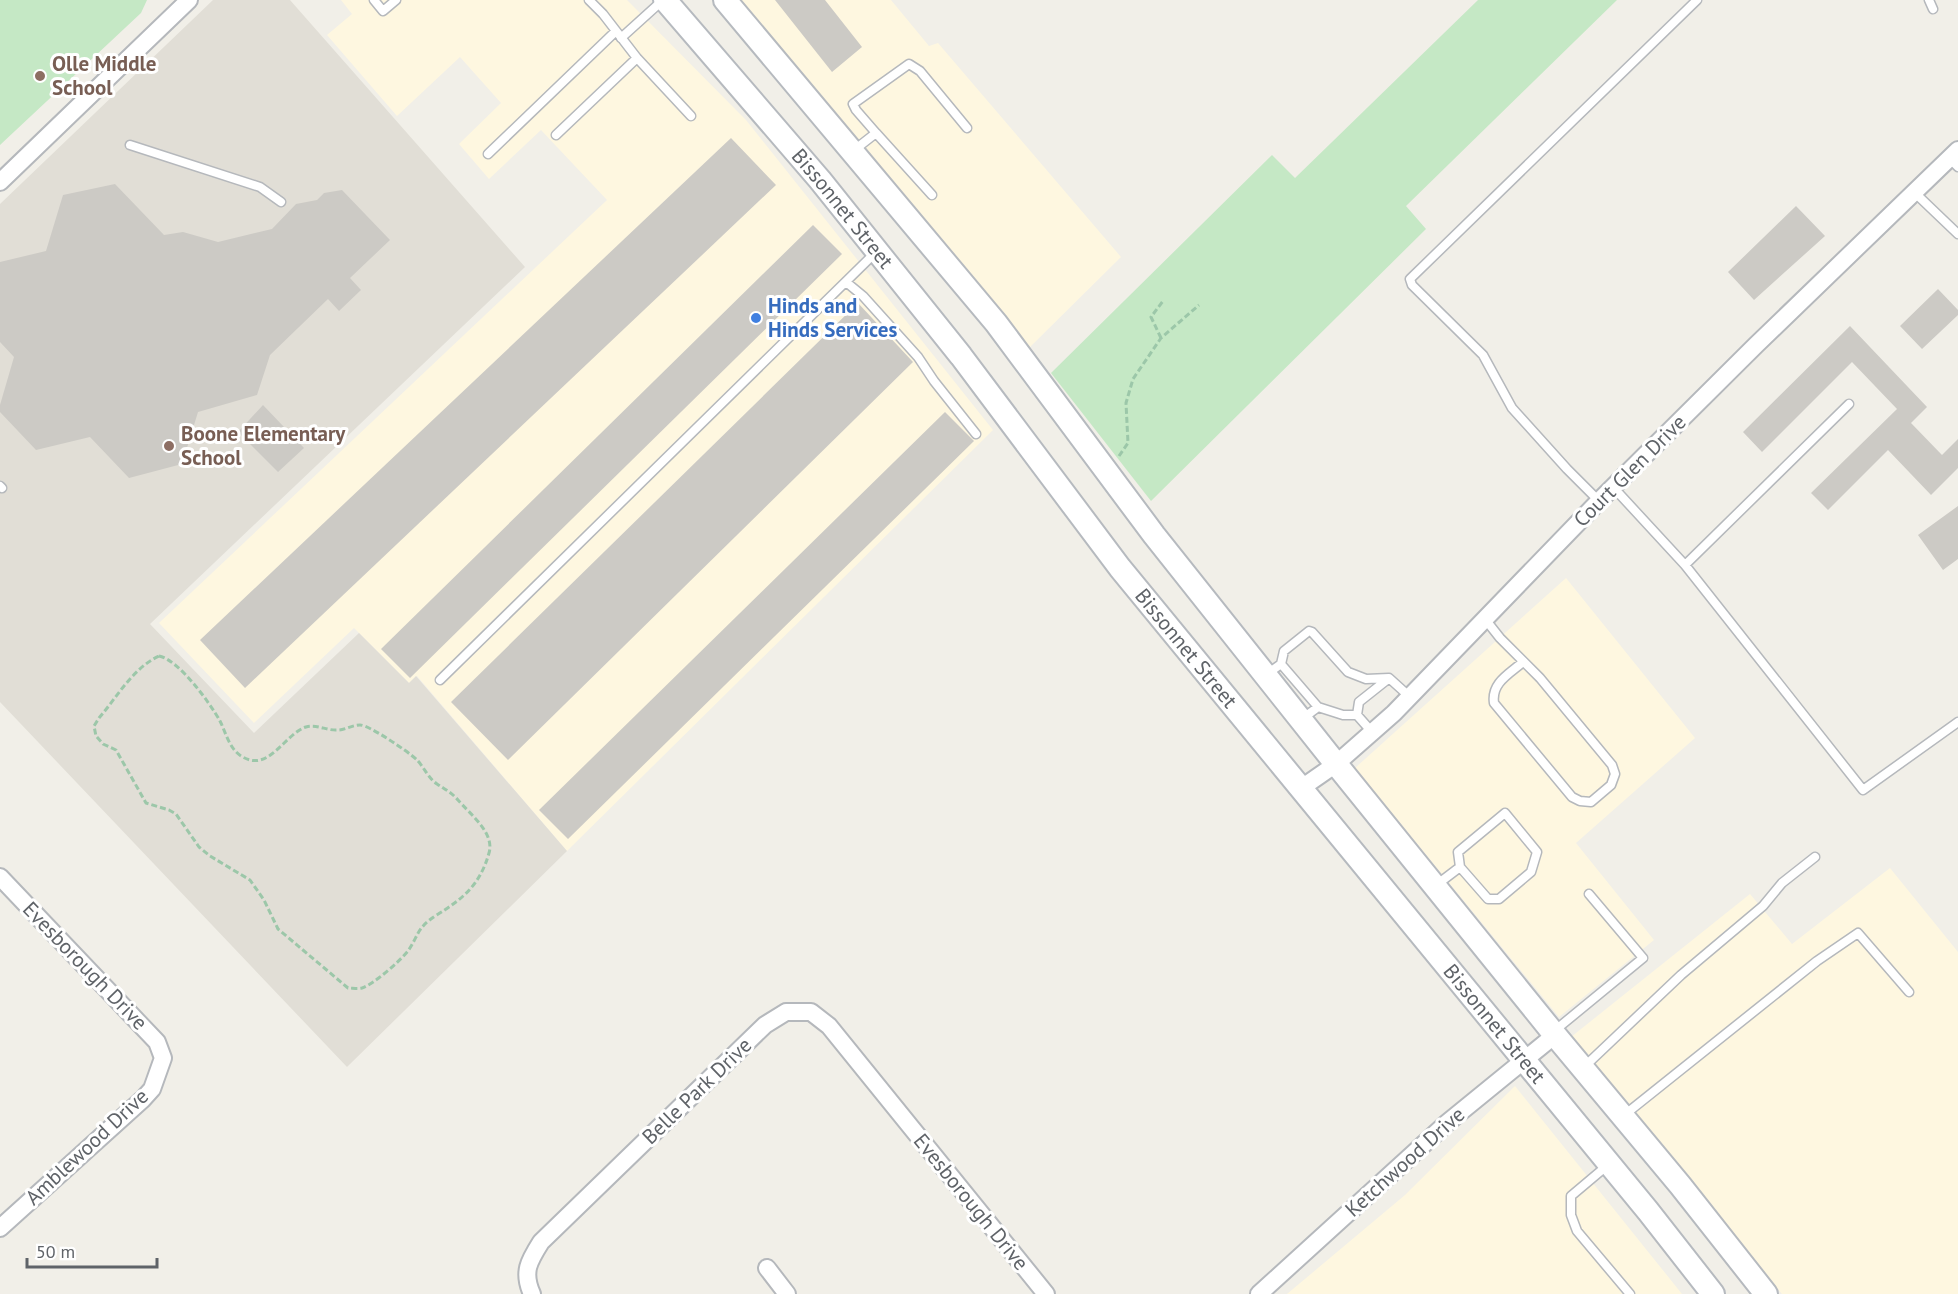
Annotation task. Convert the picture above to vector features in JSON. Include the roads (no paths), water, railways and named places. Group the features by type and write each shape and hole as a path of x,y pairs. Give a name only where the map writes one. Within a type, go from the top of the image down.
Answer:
{"main road":[{"name":"Bissonnet Street","path":"664,0 820,180 961,356 1120,568 1713,1294"},
{"name":"Bissonnet Street","path":"725,0 996,322 1154,535 1273,669 1309,714 1336,764 1554,1034 1680,1185 1766,1294"}],"street":[{"path":"0,182 189,0"},
{"name":"Court Glen Drive","path":"1300,789 1336,764 1410,697 1599,501 1756,345 1914,192 1955,158"},
{"name":"Evesborough Drive","path":"0,877 157,1042 163,1058"},
{"name":"Belle Park Drive","path":"532,1294 526,1281 529,1262 542,1242 765,1025 786,1012 811,1012 829,1026 896,1109"},
{"name":"Ketchwood Drive","path":"1259,1294 1447,1123 1554,1034"},
{"name":"Amblewood Drive","path":"3,1220 143,1099 152,1089 163,1058"},
{"name":"Evesborough Drive","path":"896,1109 1046,1294"},
{"path":"767,1268 787,1294"}],"lane":[{"path":"374,0 383,11 396,0"},
{"path":"589,0 637,58 691,116"},
{"path":"488,154 619,34 664,0"},
{"path":"1599,501 1512,408 1483,355 1412,285 1410,279 1696,0"},
{"path":"1929,0 1933,9"},
{"path":"556,135 637,58"},
{"path":"932,195 853,104 909,64 920,71 967,128"},
{"path":"852,152 876,133"},
{"path":"130,145 260,187 281,202"},
{"path":"1914,192 1958,234"},
{"path":"440,680 877,251"},
{"path":"846,282 863,296 918,357 976,434"},
{"path":"1685,565 1849,404"},
{"path":"1613,488 1685,565 1863,789 1958,722"},
{"path":"1485,619 1540,678 1612,765 1616,774 1611,785 1591,802 1580,801 1572,797 1494,703 1492,695 1495,686 1523,662"},
{"path":"1273,669 1284,651 1309,631 1348,672 1366,679 1389,678 1410,697"},
{"path":"1357,715 1359,702 1389,678"},
{"path":"1309,714 1357,715"},
{"path":"1357,715 1372,732"},
{"path":"1505,813 1537,852 1531,872 1499,898 1488,899 1460,867 1458,852 1505,813"},
{"path":"1582,1068 1681,975 1763,906 1782,883 1815,857"},
{"path":"1435,887 1460,867"},
{"path":"1554,1034 1643,958 1589,894"},
{"path":"1623,1116 1817,961 1858,933 1909,992"},
{"path":"1609,1164 1571,1196 1571,1215 1578,1231 1630,1294"}],"place":[{"name":"Olle Middle School","path":"40,76"},
{"name":"Hinds and Hinds Services","path":"756,318"},
{"name":"Boone Elementary School","path":"169,446"}]}
